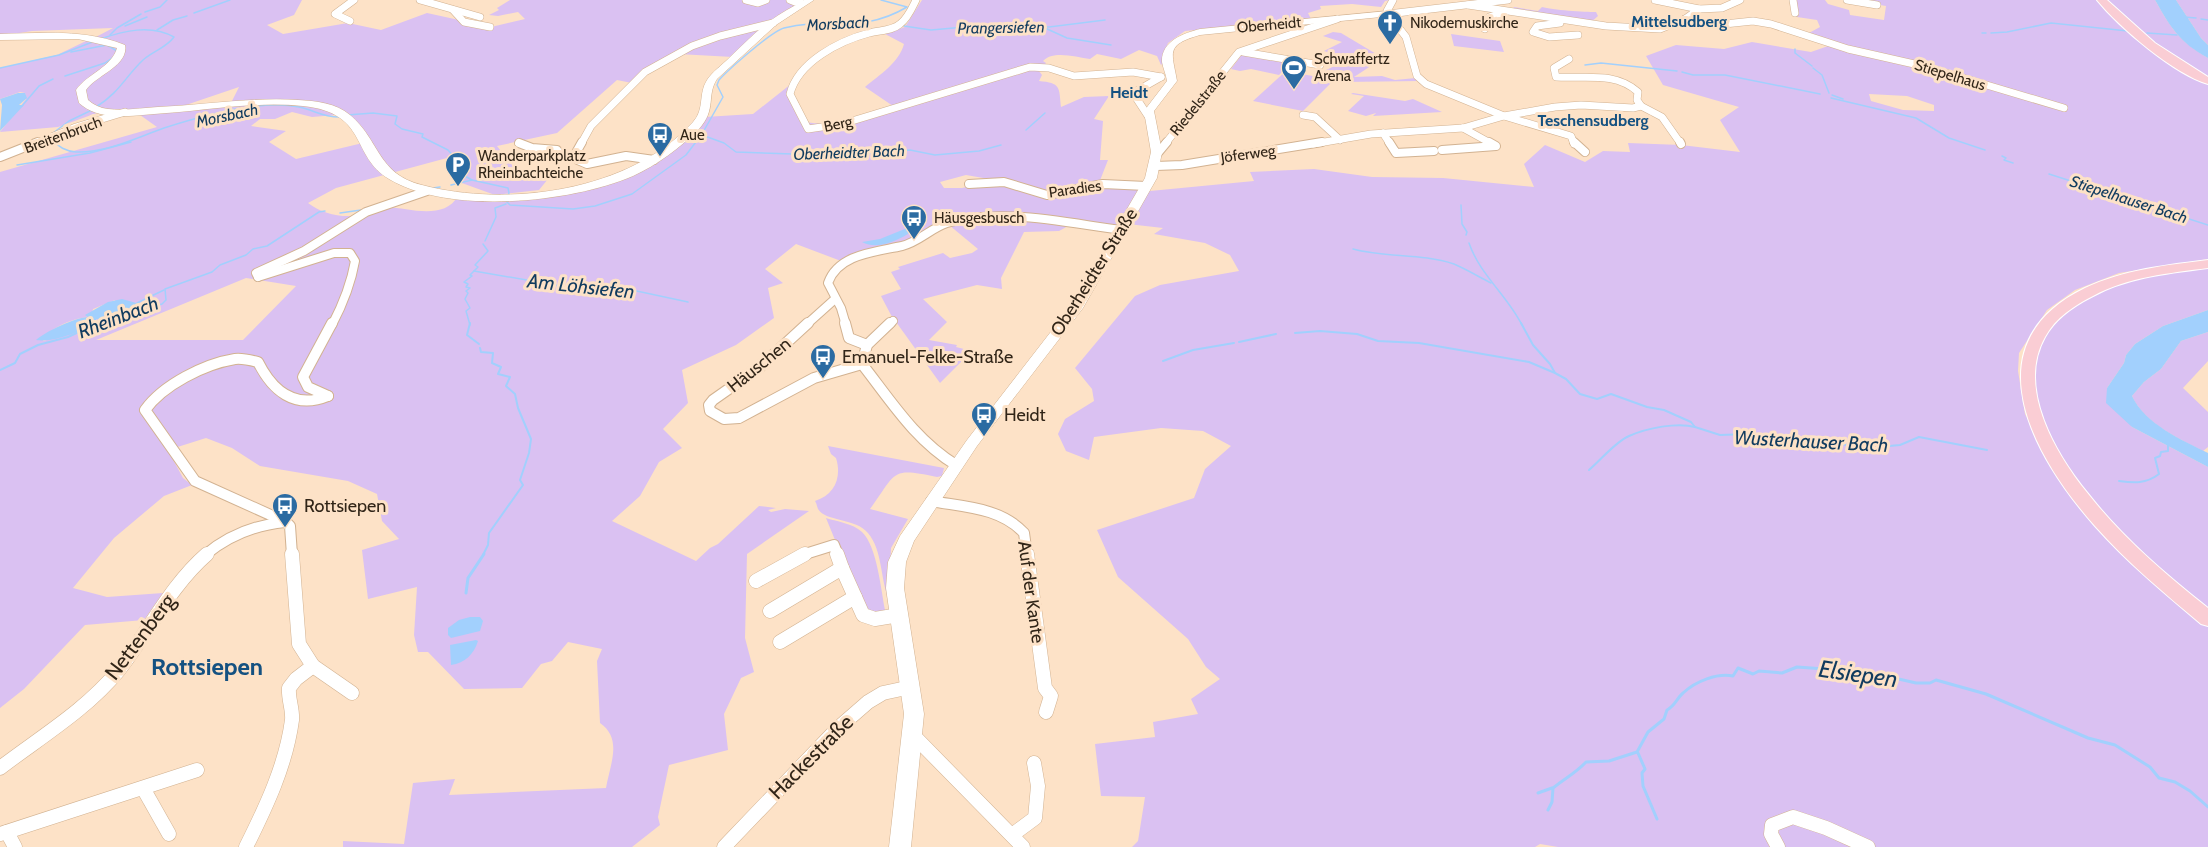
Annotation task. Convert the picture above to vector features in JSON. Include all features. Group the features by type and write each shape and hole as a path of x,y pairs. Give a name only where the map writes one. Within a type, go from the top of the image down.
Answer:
{"main road":[{"path":"0,37 57,36 98,40 117,45 123,50 113,62 84,84 81,95 83,101 95,109 124,112 278,101 325,106 346,116 386,172 401,182 427,191 506,196 595,185 624,176 654,160 681,140 703,116 707,108 707,86 711,80 773,23 810,0"},
{"path":"2102,0 2152,46 2208,81"},
{"name":"Oberheidt","path":"1150,119 1151,107 1172,81 1167,63 1173,45 1190,34 1388,14"},
{"path":"1150,119 1157,141 1156,160"},
{"name":"Oberheidter Straße","path":"900,847 914,736 914,714 895,588 897,562 906,540 956,465 1076,308 1146,186 1156,160"},
{"path":"2208,264 2133,275 2099,286 2074,300 2060,310 2039,332 2029,355 2027,379 2036,421 2051,453 2074,487 2111,531 2145,565 2208,619"}],"street":[{"path":"350,21 334,14 354,0"},
{"path":"420,0 480,17"},
{"path":"746,0 758,3 766,0"},
{"path":"790,0 795,2 800,0"},
{"name":"Berg","path":"916,0 897,26 843,42 825,51 799,75 790,94 807,129 819,129 850,122 1030,68 1049,68 1074,76 1123,72 1161,76"},
{"path":"1393,0 1387,11 1388,14 1406,37 1418,76 1426,84 1504,116 1571,136 1575,145 1585,152"},
{"path":"1388,14 1508,0"},
{"path":"1655,0 1699,9 1722,9 1740,0"},
{"path":"1792,0 1795,13"},
{"path":"1847,0 1877,5"},
{"path":"1468,5 1590,24 1660,29 1685,19 1699,9"},
{"path":"453,10 461,20 490,27"},
{"path":"1485,29 1489,17 1508,11"},
{"name":"Riedelstraße","path":"1156,160 1239,52 1337,19"},
{"name":"Stiepelhaus","path":"1685,19 1715,25 1755,21 1793,29 1836,45 1923,66 2064,108"},
{"path":"1565,20 1537,26 1533,32 1549,37 1578,35"},
{"path":"573,158 591,126 640,76 651,68 676,53 701,43 773,23"},
{"path":"1530,40 1538,35"},
{"name":"Riedelstraße","path":"1239,52 1320,65"},
{"path":"1569,59 1554,68 1556,77 1604,78 1629,83 1638,93 1637,100 1641,106 1662,117 1682,144"},
{"name":"Oberheidt","path":"1161,76 1160,67 1167,63"},
{"path":"1150,119 1133,93 1161,76"},
{"path":"1504,116 1581,105 1623,108 1641,106"},
{"name":"Breitenbruch","path":"0,157 46,138 124,112"},
{"path":"1303,115 1315,117 1340,140"},
{"name":"Jöferweg","path":"1156,160 1182,165 1383,133 1463,128 1504,116"},
{"path":"1383,133 1396,153 1496,146 1463,128"},
{"path":"519,143 532,148 557,150 562,157 573,158 587,164 615,157 654,160"},
{"name":"Paradies","path":"969,184 1004,182 1047,195 1103,184 1146,186"},
{"path":"352,693 313,666 298,644 292,531 286,522 195,481 144,410 148,404 170,388 225,361 245,358 258,362 269,384 289,398 320,399 328,396 308,387 303,377 307,365 339,312 353,280 355,261 350,253 334,253 268,275 258,277 256,273 304,251 366,212 427,191"},
{"path":"867,345 849,338 842,308 828,283 832,271 844,261 859,255 883,252 910,244 945,223 984,216 1007,216 1121,230"},
{"name":"Häuschen","path":"835,299 760,367 709,405 710,411 719,417 739,418 817,377 846,366 862,364"},
{"path":"893,321 867,345 862,364 904,422 931,450 956,465"},
{"name":"Auf der Kante","path":"932,501 1005,516 1014,522 1023,533 1045,688 1051,696 1046,712"},
{"name":"Nettenberg","path":"0,768 37,743 98,692 117,672 189,570 201,558 239,531 267,523 286,522"},
{"path":"756,581 810,551 834,545 866,618 875,619 899,615"},
{"path":"770,611 842,567"},
{"path":"780,642 855,597"},
{"path":"246,847 274,785 288,743 292,717 289,690 291,685 313,666"},
{"name":"Hackestraße","path":"724,847 837,729 868,702 883,693 911,687"},
{"path":"914,736 1023,847"},
{"path":"1012,835 1035,818 1038,786 1034,762"},
{"path":"15,847 4,833 197,770"},
{"path":"143,788 169,834"},
{"path":"1778,847 1772,834 1772,825 1793,817 1826,828 1868,847"}],"shaded area":[{"path":"0,0 302,0 294,15 267,25 283,34 348,23 381,30 427,13 491,27 525,19 518,12 498,16 489,15 510,0 809,0 733,57 678,54 632,83 617,80 557,133 497,146 516,170 530,176 548,179 539,190 495,195 459,182 458,155 336,188 308,203 328,213 350,216 388,207 435,211 452,204 458,196 470,197 564,192 647,165 705,117 753,114 791,84 788,91 807,122 839,122 893,106 865,87 898,57 904,44 885,34 905,27 922,0 1390,0 1385,1 1381,7 1352,4 1320,6 1321,9 1308,13 1311,19 1185,31 1168,43 1161,65 1157,56 1139,50 1121,59 1097,54 1090,59 1059,55 1043,61 1046,63 1039,71 1042,75 1039,81 1051,83 1057,87 1061,107 1084,97 1109,96 1094,119 1103,121 1100,160 1108,160 1099,183 1150,191 1254,181 1250,172 1314,169 1372,177 1443,178 1534,187 1524,164 1545,145 1585,162 1603,151 1630,152 1628,143 1681,145 1740,152 1720,120 1739,107 1663,85 1646,56 1676,45 1724,49 1752,42 1811,52 1831,45 1809,33 1820,27 1817,20 1797,17 1796,0 1825,0 1828,4 1849,10 1850,15 1884,20 1886,6 1850,0 2155,0 2177,34 2189,46 2208,58 2208,259 2119,273 2075,290 2047,310 2019,353 2018,371 2025,414 2060,481 2108,536 2208,625 2208,847 1558,847 1540,844 1535,847 1132,847 1138,841 1145,797 1101,796 1095,744 1155,737 1153,722 1198,714 1191,699 1220,679 1206,667 1188,639 1118,577 1097,530 1194,498 1205,469 1231,446 1203,431 1161,428 1094,437 1089,460 1066,451 1058,434 1065,419 1094,401 1092,389 1075,368 1135,296 1160,285 1239,271 1230,255 1205,243 1154,234 1163,228 1119,223 1113,230 1070,225 1059,231 1024,232 1001,278 1002,289 977,285 923,299 947,322 929,340 957,345 956,347 972,351 940,383 891,315 881,296 901,289 891,272 900,269 898,267 943,253 950,258 972,253 978,249 949,225 914,242 841,261 796,244 765,269 783,283 768,288 774,318 736,345 682,370 688,403 663,429 682,448 659,462 640,496 612,521 696,561 759,506 776,508 768,510 771,512 785,509 809,511 747,554 745,638 754,672 741,678 724,714 728,750 669,765 658,817 660,825 632,847 343,847 343,841 404,844 413,783 455,779 449,795 606,788 613,744 607,729 600,723 597,661 602,649 568,642 552,661 541,664 522,688 464,689 428,652 418,652 414,635 417,587 368,599 362,550 399,539 382,521 377,494 348,481 260,466 232,448 206,438 168,450 183,478 192,485 164,496 114,538 73,588 107,597 163,593 144,620 85,625 24,689 0,708 0,172 157,127 133,110 108,109 58,127 0,132 26,99 25,93 20,92 0,99 0,68 57,55 86,41 109,45 116,42 94,38 113,28 32,31 0,36","holes":["239,87 231,103 180,107","1869,94 1907,96 1934,105 1934,111 1903,110 1871,101","292,112 312,117 348,114 371,141 296,159 269,142 286,131 251,126 260,119 275,119","966,175 995,180 962,188 944,188 940,182","246,278 296,286 243,340 96,340","115,300 110,318 95,319 96,323 75,332 43,341 57,327 91,317 93,309"]},
{"path":"2176,0 2208,0 2208,45 2201,38"},
{"path":"1514,7 1538,11 1542,7 1596,12 1598,16 1590,23 1511,11"},
{"path":"1333,32 1341,33 1383,58 1354,77 1382,76 1395,80 1416,78 1419,81 1343,82 1350,78 1324,71 1349,59 1324,51 1342,42 1323,36"},
{"path":"1451,34 1500,41 1504,52 1454,46"},
{"path":"1243,53 1297,63 1287,67 1279,75 1251,69 1240,71 1231,69"},
{"name":"Schwaffertz Arena","path":"1286,71 1334,80 1303,111 1253,101"},
{"path":"1351,94 1405,101 1413,99 1442,112 1373,116 1376,113 1366,116 1348,111 1364,96"},
{"path":"2208,267 2208,310 2163,326 2135,344 2107,388 2132,427 2208,467 2208,613 2128,542 2069,468 2050,435 2038,403 2035,373 2041,345 2059,320 2089,298 2141,276"},
{"path":"2208,332 2208,361 2183,388 2208,412 2208,447 2203,451 2153,422 2137,406 2132,396 2144,382 2161,369 2181,341"},
{"path":"828,446 944,468 942,476 937,477 910,473 896,475 870,509 908,519 891,548 889,600 879,557 868,533 863,528 822,513 815,501 832,490 837,478 838,465"},
{"path":"826,518 854,527 867,539 878,569 885,610 875,613 863,608"}],"water":[{"path":"2155,0 2176,0 2208,45 2208,58 2177,34"},
{"path":"25,93 27,98 19,105 24,105 0,131 2,105 0,99"},
{"path":"917,224 920,225 919,227 892,242 869,245 862,242 880,239"},
{"path":"122,299 147,306 102,320 96,319 97,323 67,336 51,340 36,340 61,325 88,317 85,315 108,302"},
{"path":"2208,310 2208,332 2181,341 2161,369 2144,382 2132,396 2138,406 2155,423 2176,437 2208,453 2208,467 2132,427 2106,403 2107,388 2135,344 2163,326"},
{"path":"480,617 483,621 480,631 451,638 448,635 448,628 459,620"},
{"path":"478,641 476,646 468,657 451,665 450,645"}],"waterway":[{"path":"145,12 160,7 167,0"},
{"path":"194,13 230,0"},
{"name":"Morsbach","path":"472,180 508,188 509,193 505,200 510,205 573,209 595,206 632,194 686,155 702,134 723,97 717,85 719,80 770,36 784,28 800,25 859,23 874,20 907,7 881,0"},
{"path":"110,35 117,28 141,14"},
{"path":"157,30 173,20 187,16"},
{"path":"125,26 147,17"},
{"path":"2184,17 2196,18"},
{"path":"2201,19 2208,20"},
{"name":"Prangersiefen","path":"904,24 904,26 931,30 999,24 1049,27 1105,20"},
{"path":"1991,33 2051,23 2128,31"},
{"path":"1045,28 1067,38 1111,45"},
{"name":"Morsbach","path":"96,107 117,90 143,60 174,37 156,31 137,30 100,39"},
{"path":"2147,33 2177,35"},
{"name":"Morsbach","path":"0,68 59,55 95,41"},
{"path":"71,52 107,45 117,51"},
{"path":"1795,49 1795,53 1812,66"},
{"path":"65,76 105,63 112,58"},
{"name":"Stiepelhauser Bach","path":"1585,65 1601,63 1677,71"},
{"path":"1813,68 1822,75 1829,93"},
{"name":"Stiepelhauser Bach","path":"1682,72 1693,75 1725,75 1820,94"},
{"path":"22,106 39,86 53,79"},
{"name":"Stiepelhauser Bach","path":"1832,95 1843,99"},
{"name":"Stiepelhauser Bach","path":"1831,98 1916,118 1949,138 1985,150"},
{"name":"Morsbach","path":"52,140 62,148 87,152 121,144 196,118 261,106 293,106 339,117"},
{"name":"Morsbach","path":"53,133 69,121 92,110"},
{"name":"Morsbach","path":"347,115 373,113 397,116 395,124 402,129 423,134 422,137 448,150 456,159 463,175 472,180"},
{"name":"Oberheidter Bach","path":"1026,130 1045,113"},
{"name":"Oberheidter Bach","path":"702,135 724,143 736,152 793,154 845,155 910,150 935,155 979,151 1001,145"},
{"name":"Morsbach","path":"17,165 90,153 131,142"},
{"name":"Stiepelhauser Bach","path":"2002,156 2006,158 2004,160 2013,163"},
{"name":"Stiepelhauser Bach","path":"2049,174 2208,225"},
{"name":"Rheinbach","path":"451,185 472,180"},
{"name":"Rheinbach","path":"433,188 440,187"},
{"path":"485,241 496,217 495,208 506,204"},
{"name":"Wusterhauser Bach","path":"1461,205 1462,224 1467,232 1466,235"},
{"name":"Rheinbach","path":"340,213 361,210"},
{"name":"Rheinbach","path":"94,325 162,304 166,300 165,289 212,272 220,265 246,255 253,249 267,246 319,212 325,211"},
{"name":"Wusterhauser Bach","path":"1469,243 1480,265 1522,325"},
{"path":"474,271 478,267 475,265 488,251 483,244"},
{"path":"1353,249 1442,261 1459,266 1491,283"},
{"path":"470,324 466,311 470,308 465,299 468,293 466,291 470,288 466,287 468,284 464,282 472,276 470,275 474,271"},
{"name":"Am Löhsiefen","path":"474,271 579,289 618,287 688,302"},
{"path":"137,303 164,290"},
{"name":"Rheinbach","path":"0,370 15,363 20,354 38,345 68,337 98,323"},
{"name":"Wusterhauser Bach","path":"1521,323 1533,345 1555,373"},
{"path":"470,324 467,335 479,344"},
{"path":"1295,333 1320,331 1357,334 1378,341 1419,343 1529,362 1555,373"},
{"path":"1239,342 1276,334"},
{"path":"1163,361 1193,350 1234,343"},
{"path":"480,348 481,352 493,353 492,363 501,367 498,374 510,377 506,386 515,394 518,408 531,439 520,480 523,485 489,533 488,545 483,555"},
{"name":"Wusterhauser Bach","path":"1555,373 1566,379 1580,394 1597,399 1611,394 1647,407 1664,410 1691,422 1695,427"},
{"path":"1589,470 1613,447 1629,436 1662,427 1680,425 1695,427"},
{"name":"Wusterhauser Bach","path":"1695,427 1720,435 1748,434 1765,439 1878,447 1900,445 1919,437 1987,450"},
{"name":"Wusterhauser Bach","path":"2119,481 2140,482 2159,474 2155,458 2160,456 2161,452 2168,451 2168,444"},
{"path":"466,593 468,578 484,554"},
{"name":"Elsiepen","path":"1548,810 1552,802 1553,788 1586,762 1609,761 1637,752 1648,732 1664,719 1667,710 1694,685 1714,677 1733,676 1738,668 1753,674 1759,671 1782,673 1797,667 1851,668 1916,683 1930,683 1936,680 1986,694 2088,738 2115,745 2150,767 2159,778 2175,782 2190,791 2208,807"},
{"path":"1638,753 1645,769 1642,773 1643,786 1657,819"},
{"path":"1538,793 1552,788"}],"place":[{"name":"Nikodemuskirche","path":"1390,46"},
{"name":"Schwaffertz Arena","path":"1294,91"},
{"name":"Aue","path":"660,158"},
{"name":"Wanderparkplatz Rheinbachteiche","path":"458,188"},
{"name":"Häusgesbusch","path":"914,241"},
{"name":"Emanuel-Felke-Straße","path":"823,380"},
{"name":"Heidt","path":"984,438"},
{"name":"Rottsiepen","path":"285,529"}],"district":[{"name":"Mittelsudberg","path":"1679,21"},
{"name":"Heidt","path":"1129,92"},
{"name":"Teschensudberg","path":"1593,120"},
{"name":"Rottsiepen","path":"207,667"}]}
